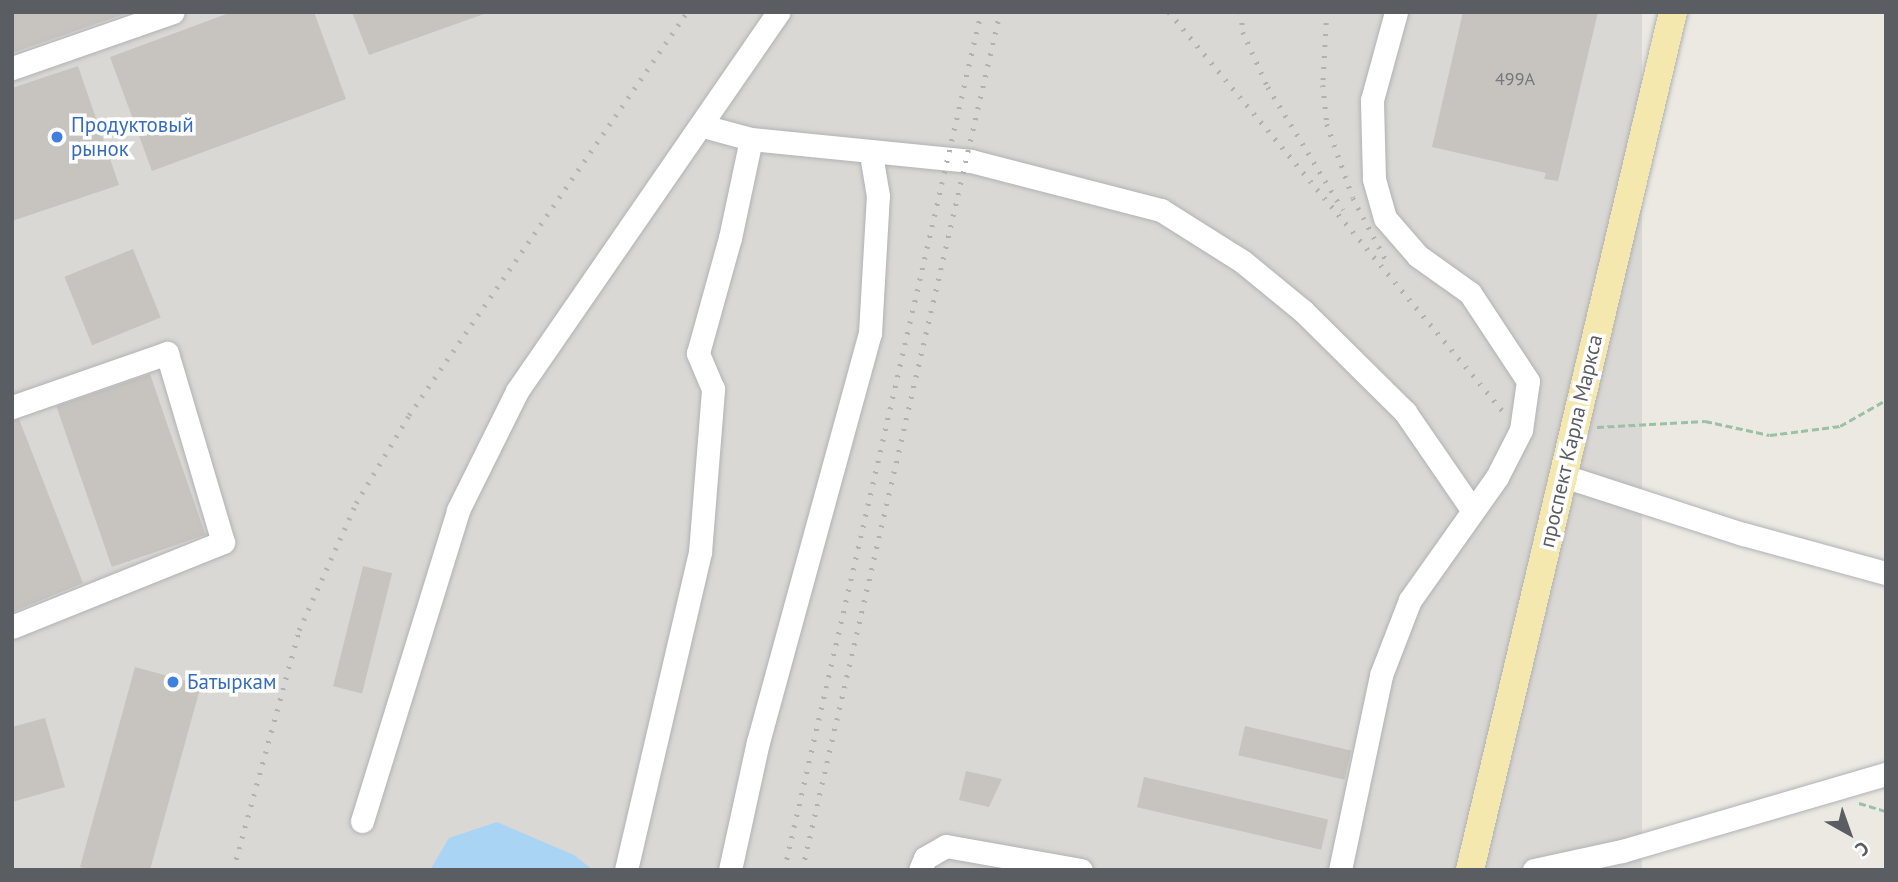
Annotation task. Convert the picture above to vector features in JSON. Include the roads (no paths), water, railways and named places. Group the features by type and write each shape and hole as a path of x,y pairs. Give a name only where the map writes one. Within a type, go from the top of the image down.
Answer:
{"main road":[{"name":"проспект Карла Маркса","path":"1470,870 1561,475 1673,12"}],"lane":[{"path":"12,68 173,12"},
{"path":"362,821 458,510 517,391 703,126 778,12"},
{"path":"1340,870 1381,675 1410,600 1471,508 1497,477 1521,430 1528,381 1469,293 1418,256 1385,218 1374,179 1372,100 1396,12"},
{"path":"703,126 751,139 871,154 971,161 1161,210 1242,261 1303,311 1405,412 1471,508"},
{"path":"626,870 700,552 713,389 698,353 730,238 751,139"},
{"path":"730,870 758,743 870,332 878,195 871,154"},
{"path":"12,407 167,353 223,542 12,626"},
{"path":"1561,475 1743,534 1886,573"},
{"path":"1534,870 1622,851 1886,774"},
{"path":"920,870 925,858 946,846 1081,870"}],"water":[{"path":"497,822 574,855 593,870 430,870 449,838"}],"railway":[{"path":"233,870 299,630 356,503 409,415 687,12"},
{"path":"784,870 981,12"},
{"path":"802,870 1000,12"},
{"path":"1169,12 1507,416"},
{"path":"1241,12 1243,32 1268,87 1343,210"},
{"path":"1327,12 1323,85 1327,124 1353,198 1387,262"}],"place":[{"name":"Продуктовый рынок","path":"57,137"},
{"name":"Батыркам","path":"173,682"}]}
